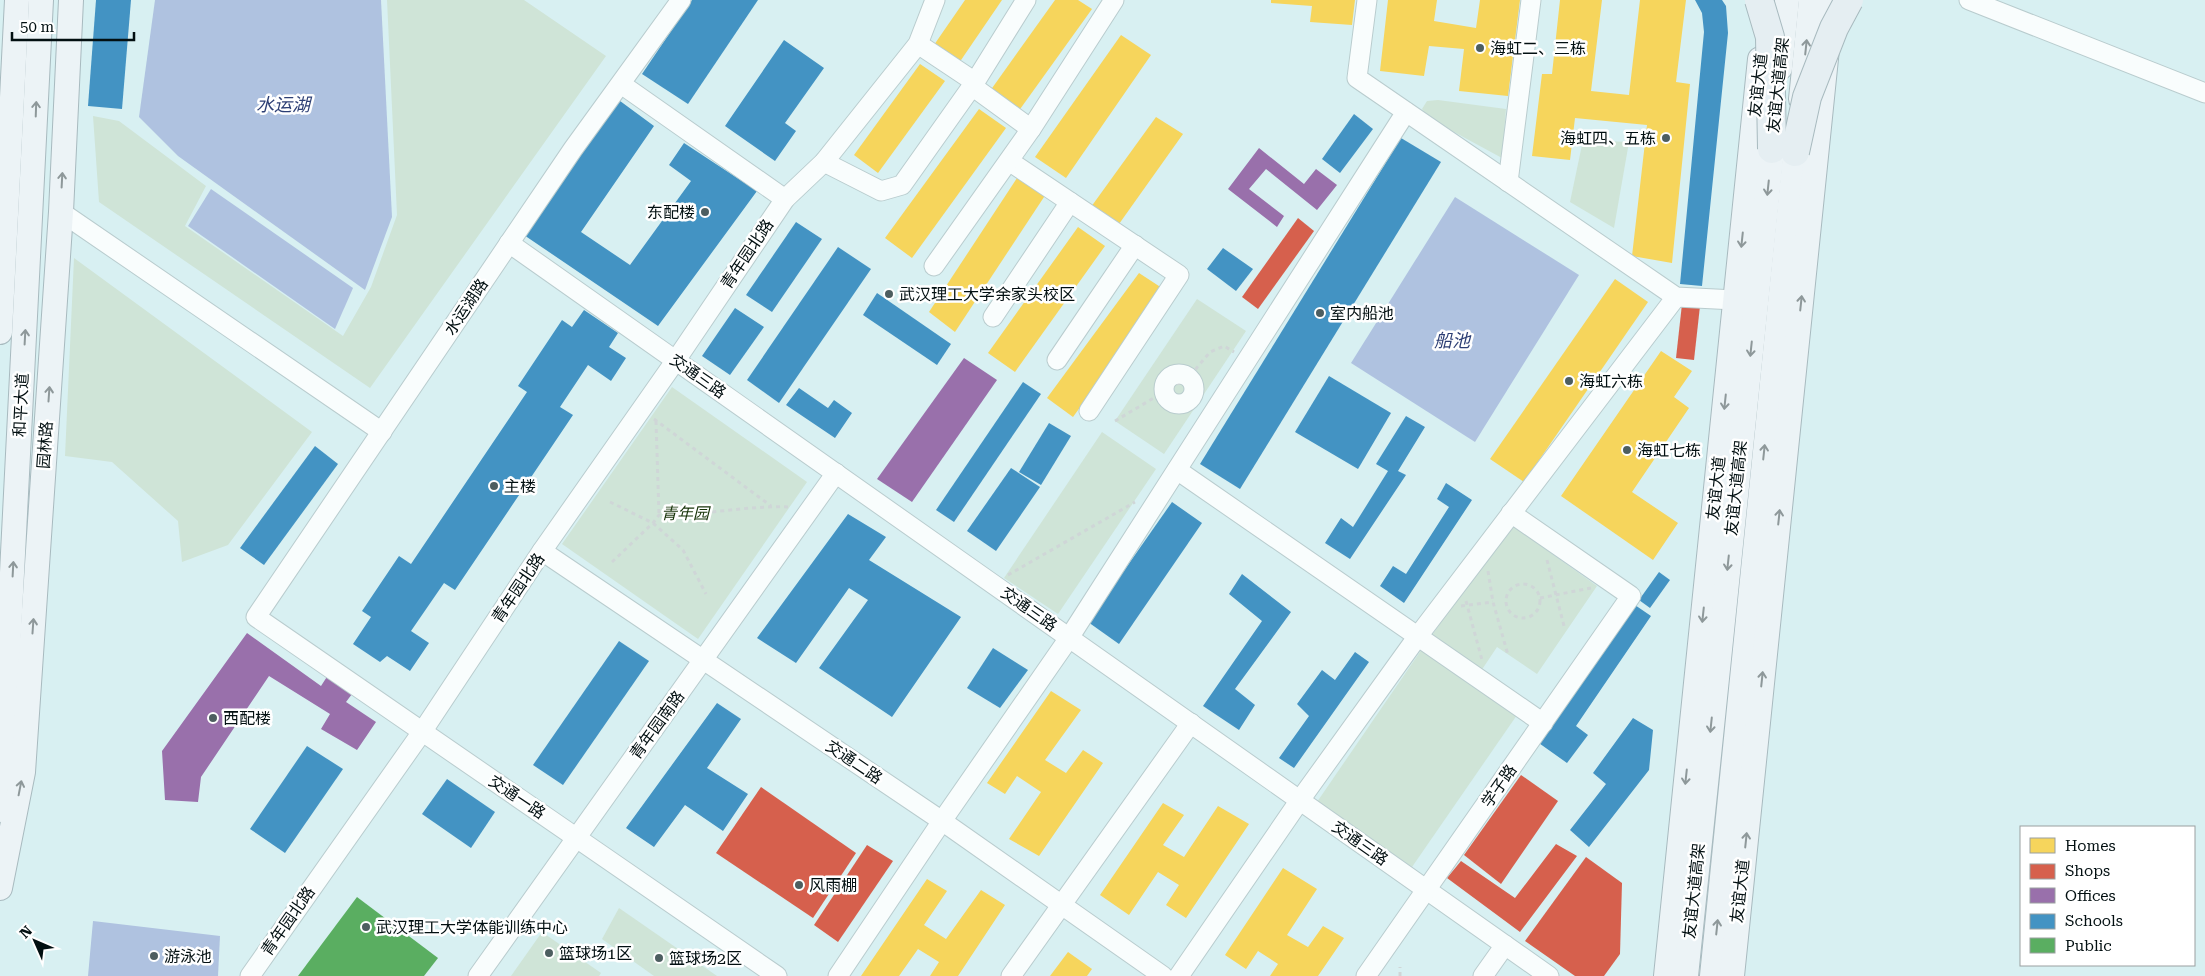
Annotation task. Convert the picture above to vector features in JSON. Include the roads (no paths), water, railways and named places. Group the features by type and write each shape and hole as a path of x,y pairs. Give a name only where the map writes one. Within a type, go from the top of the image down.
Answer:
{"highway":[{"path":"1759,0 1770,37 1783,150"},
{"path":"1783,150 1834,28 1849,0"}],"main road":[{"path":"0,332 17,0"},
{"name":"和平大道","path":"0,810 41,0"},
{"name":"园林路","path":"0,888 23,772 61,212 71,0"},
{"name":"友谊大道","path":"1666,976 1766,0"},
{"name":"友谊大道高架","path":"1712,976 1783,150 1787,0"},
{"name":"友谊大道高架","path":"1686,976 1783,150 1811,0"},
{"name":"友谊大道","path":"1732,976 1832,0"}],"street":[{"name":"水运湖路","path":"256,617 573,149 681,0"},
{"name":"青年园北路","path":"250,976 422,732 542,551 676,360 785,199 824,162 918,44 934,0"},
{"path":"824,162 881,191 902,185 974,84 1026,0"},
{"path":"934,266 1031,130 1114,0"},
{"path":"1367,0 1357,78 1676,297 1735,300"},
{"path":"1508,182 1531,0"},
{"path":"1969,0 2205,93"},
{"path":"918,44 974,84 1031,130"},
{"path":"621,84 785,199"},
{"path":"838,976 942,821 1069,638 1406,112"},
{"path":"1009,161 1179,275 1089,411"},
{"path":"993,317 1070,202"},
{"path":"61,212 382,432"},
{"name":"交通三路","path":"509,243 1549,976"},
{"path":"1057,360 1135,245"},
{"path":"1179,976 1300,800 1418,636 1676,297"},
{"path":"1179,373 1189,377 1194,389 1191,398 1187,402 1180,404 1171,402 1163,391 1165,382 1172,375 1179,373"},
{"name":"青年园南路","path":"478,976 836,473"},
{"path":"1173,477 1418,636 1543,723"},
{"name":"学子路","path":"1366,976 1631,596 1511,513"},
{"name":"交通二路","path":"542,551 942,821 1163,976"},
{"name":"交通一路","path":"256,617 777,976"},
{"path":"1011,976 1191,723"},
{"path":"1483,976 1505,945"}],"water":[{"name":"水运湖","path":"155,0 381,0 392,217 365,290 178,156 139,117"},
{"path":"211,189 353,288 335,329 188,226"},
{"name":"船池","path":"1455,197 1579,275 1475,442 1351,363"},
{"name":"游泳池","path":"93,921 220,936 218,976 88,976"}],"place":[{"name":"海虹二、三栋","path":"1480,48"},
{"name":"海虹四、五栋","path":"1666,138"},
{"name":"东配楼","path":"705,212"},
{"name":"武汉理工大学余家头校区","path":"889,294"},
{"name":"室内船池","path":"1320,313"},
{"name":"海虹六栋","path":"1569,381"},
{"name":"海虹七栋","path":"1627,450"},
{"name":"主楼","path":"494,486"},
{"name":"西配楼","path":"213,718"},
{"name":"风雨棚","path":"799,885"},
{"name":"武汉理工大学体能训练中心","path":"366,927"},
{"name":"篮球场1区","path":"549,953"},
{"name":"游泳池","path":"154,956"},
{"name":"篮球场2区","path":"659,958"}],"park label":[{"name":"青年园","path":"685,513"}]}
